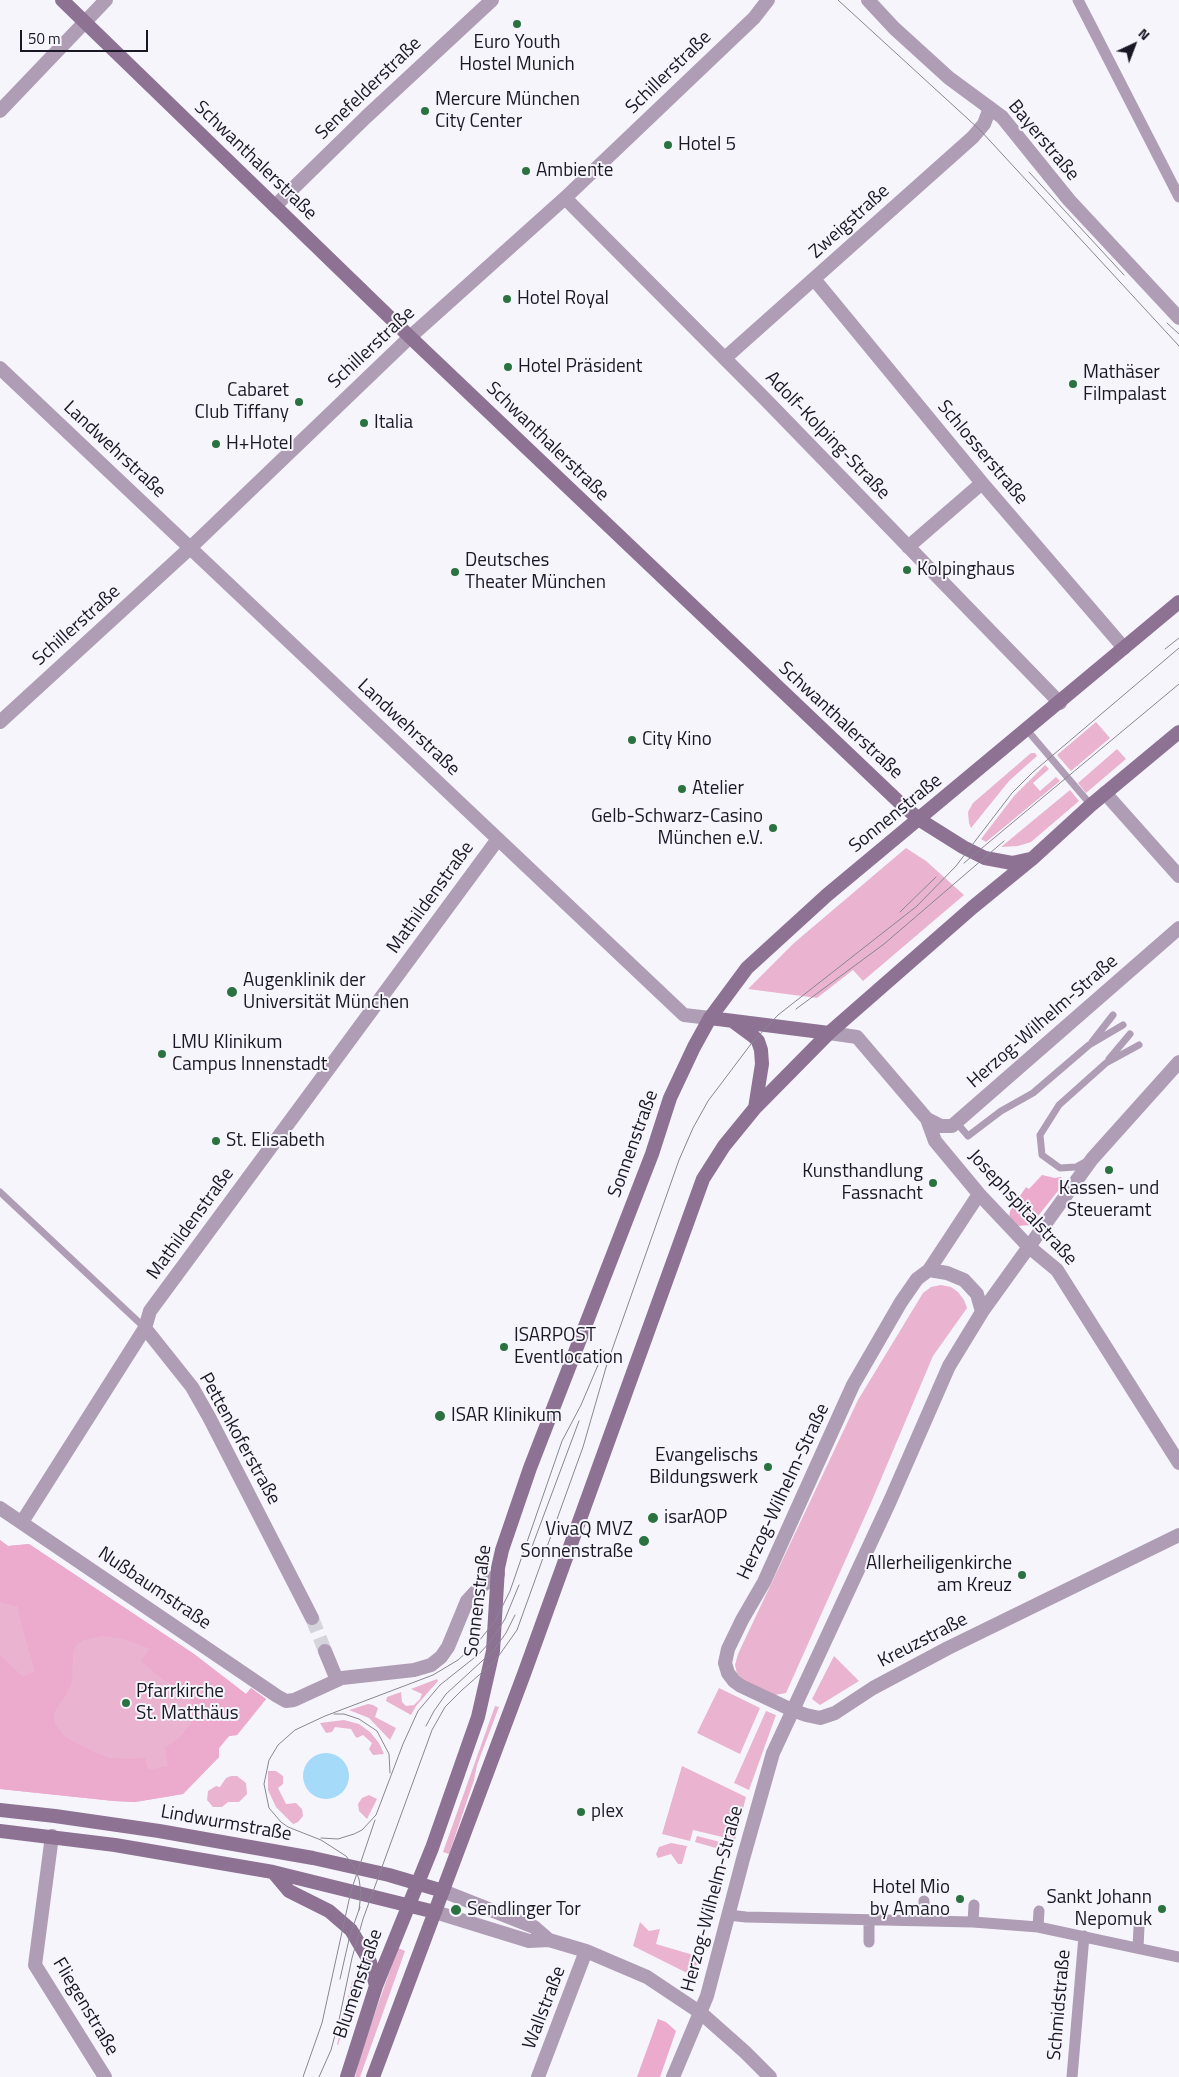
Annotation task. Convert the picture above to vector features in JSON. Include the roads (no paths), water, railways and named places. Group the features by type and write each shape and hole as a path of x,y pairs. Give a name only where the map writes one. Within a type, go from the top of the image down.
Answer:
{"main road":[{"name":"Schwanthalerstraße","path":"62,0 410,337 768,679 920,820 963,847 985,858 1012,863 1024,862 1033,858"},
{"name":"Sonnenstraße","path":"408,1905 444,1814 478,1717 486,1688 493,1651 498,1574 502,1550 530,1468 652,1154 670,1098 710,1018 738,979 757,959 828,894 920,820 1179,602"},
{"path":"373,2077 549,1606 703,1179 724,1146 755,1108 829,1033 973,907 1033,858 1091,805 1179,732"},
{"name":"Landwehrstraße","path":"710,1018 829,1033"},
{"path":"731,1020 758,1041 761,1050 762,1064 755,1108"},
{"name":"Lindwurmstraße","path":"0,1810 55,1816 220,1841 358,1868 443,1892"},
{"name":"Lindwurmstraße","path":"0,1831 125,1846 273,1872 435,1912"},
{"path":"273,1872 289,1891 329,1911 351,1930 370,1962 376,1986"},
{"name":"Blumenstraße","path":"347,2077 376,1986 408,1905"}],"street":[{"path":"0,111 106,0"},
{"name":"Senefelderstraße","path":"275,206 366,117 492,0"},
{"name":"Schillerstraße","path":"0,722 190,548 410,337 565,198 754,18 768,0"},
{"name":"Bayerstraße","path":"868,0 894,28 949,78 990,108 1011,127 1069,200 1179,318"},
{"path":"1078,0 1179,197"},
{"name":"Zweigstraße","path":"725,358 973,137 984,124 990,108"},
{"name":"Adolf-Kolping-Straße","path":"565,198 725,358 1060,703"},
{"name":"Schlosserstraße","path":"814,278 982,483 1124,648"},
{"name":"Landwehrstraße","path":"0,368 684,1015 710,1018"},
{"path":"908,547 982,483"},
{"path":"1105,793 1179,876"},
{"name":"Mathildenstraße","path":"22,1522 145,1328 150,1311 498,839"},
{"name":"Herzog-Wilhelm-Straße","path":"956,1122 1179,928"},
{"name":"Josephspitalstraße","path":"829,1033 857,1037 927,1118 935,1141 979,1194 1028,1246 1057,1270 1179,1463"},
{"name":"Herzog-Wilhelm-Straße","path":"673,2077 700,2013 718,1961 728,1915 773,1754 890,1501 949,1366 982,1312 1092,1159 1179,1062"},
{"path":"927,1118 945,1127 952,1126 956,1122"},
{"name":"Herzog-Wilhelm-Straße","path":"792,1710 734,1681 726,1668 727,1654 742,1620 768,1574 853,1385 917,1278 929,1270 979,1194"},
{"path":"929,1270 947,1273 964,1280 978,1294 982,1312"},
{"name":"Pettenkoferstraße","path":"145,1328 192,1388 205,1410 312,1618"},
{"name":"Nußbaumstraße","path":"0,1508 278,1697 286,1701 301,1698 337,1680"},
{"name":"Kreuzstraße","path":"792,1710 806,1716 820,1718 835,1713 873,1688 940,1652 1179,1535"},
{"path":"325,1651 337,1680 358,1675 414,1670 431,1665 448,1647 467,1601 475,1592 498,1574"},
{"name":"Fliegenstraße","path":"52,1836 35,1965 105,2077"},
{"path":"443,1892 534,1926 549,1940"},
{"path":"924,1901 924,1920"},
{"path":"973,1922 974,1905"},
{"path":"1038,1927 1039,1911"},
{"path":"435,1912 529,1941 549,1940 586,1951 647,1977 700,2013 745,2052 770,2077"},
{"path":"728,1915 746,1917 924,1920 1038,1927 1179,1957"},
{"path":"869,1920 869,1942"},
{"path":"1138,1927 1138,1948"},
{"name":"Schmidstraße","path":"1072,2077 1084,1936"},
{"name":"Wallstraße","path":"538,2077 586,1951"}],"lane":[{"path":"1027,730 1091,805"},
{"path":"1089,1045 1113,1015"},
{"path":"956,1122 968,1136 1001,1111 1033,1093 1089,1045 1123,1025"},
{"path":"1092,1159 1076,1167 1060,1168 1042,1155 1040,1135 1059,1105 1106,1063 1130,1034"},
{"path":"1106,1063 1138,1045"},
{"name":"Pettenkoferstraße","path":"0,1192 145,1328"}],"water":[{"path":"326,1753 339,1757 345,1763 349,1776 345,1789 339,1795 326,1799 313,1795 307,1789 303,1776 307,1763 313,1757"}],"tunnel":[{"path":"312,1618 325,1651"}],"tram line":[{"path":"838,0 980,130 1179,346"},
{"path":"1029,172 1124,275"},
{"path":"1167,323 1179,334"},
{"path":"1165,649 1179,638"},
{"path":"319,2077 331,2050 363,1919 432,1730 445,1707 495,1661 517,1630 583,1447 607,1364 679,1160 693,1128 708,1101 751,1044 778,1015 917,906 956,866 1012,793 1033,772 1179,648"},
{"path":"964,863 1179,684"},
{"path":"796,1009 884,944 1004,841"},
{"path":"900,912 936,877"},
{"path":"359,1910 361,1893 359,1879 354,1867 346,1856 321,1840 288,1827 269,1808 264,1784 269,1760 278,1745 295,1730 325,1716 433,1675 458,1660 479,1641 495,1621 510,1591 562,1441 581,1405 604,1351"},
{"path":"530,1552 579,1421"},
{"path":"321,1838 338,1839 354,1834 362,1830 376,1815 403,1744 418,1711 440,1685 479,1654 490,1642 505,1619 519,1585"},
{"path":"426,1726 446,1694 493,1651 506,1633 515,1615"},
{"path":"334,1714 344,1714 359,1719 377,1731 389,1754 390,1773"},
{"path":"303,2077 322,2023 351,1891 375,1820"},
{"path":"340,1979 350,1935 360,1907"}],"place":[{"name":"Euro Youth Hostel Munich","path":"517,24"},
{"name":"Mercure München City Center","path":"425,111"},
{"name":"Hotel 5","path":"668,145"},
{"name":"Ambiente","path":"526,171"},
{"name":"Hotel Royal","path":"507,299"},
{"name":"Hotel Präsident","path":"508,367"},
{"name":"Mathäser Filmpalast","path":"1073,384"},
{"name":"Cabaret Club Tiffany","path":"299,402"},
{"name":"Italia","path":"364,423"},
{"name":"H+Hotel","path":"216,444"},
{"name":"Kolpinghaus","path":"907,570"},
{"name":"Deutsches Theater München","path":"455,572"},
{"name":"City Kino","path":"632,740"},
{"name":"Atelier","path":"682,789"},
{"name":"Gelb-Schwarz-Casino München e.V.","path":"773,828"},
{"name":"Augenklinik der Universität München","path":"232,992"},
{"name":"LMU Klinikum Campus Innenstadt","path":"162,1054"},
{"name":"St. Elisabeth","path":"216,1141"},
{"name":"Kassen- und Steueramt","path":"1109,1170"},
{"name":"Kunsthandlung Fassnacht","path":"933,1183"},
{"name":"ISARPOST Eventlocation","path":"504,1347"},
{"name":"ISAR Klinikum","path":"440,1416"},
{"name":"Evangelischs Bildungswerk","path":"768,1467"},
{"name":"isarAOP","path":"653,1518"},
{"name":"VivaQ MVZ Sonnenstraße","path":"644,1541"},
{"name":"Allerheiligenkirche am Kreuz","path":"1022,1575"},
{"name":"Pfarrkirche St. Matthäus","path":"126,1703"},
{"name":"plex","path":"581,1812"},
{"name":"Hotel Mio by Amano","path":"960,1899"},
{"name":"Sankt Johann Nepomuk","path":"1162,1909"},
{"name":"Sendlinger Tor","path":"456,1910"}]}
